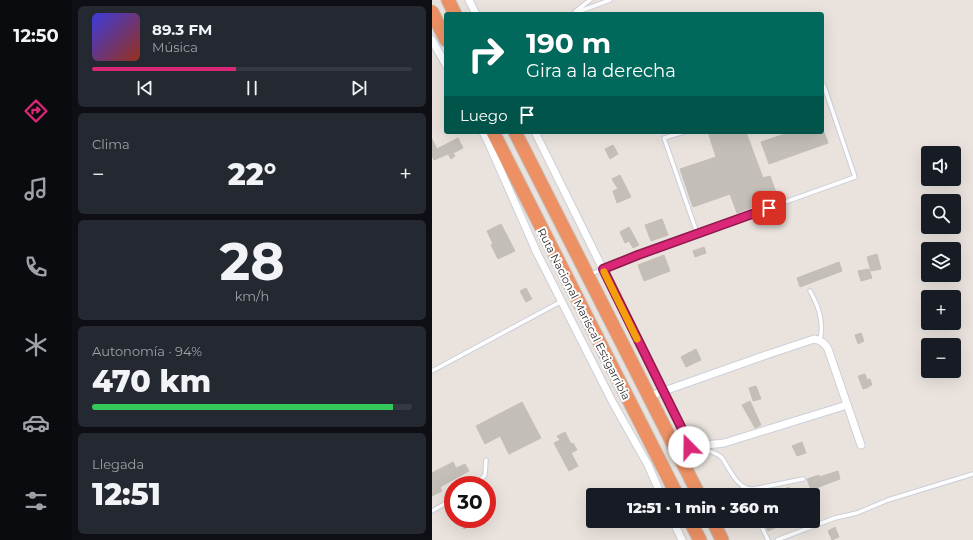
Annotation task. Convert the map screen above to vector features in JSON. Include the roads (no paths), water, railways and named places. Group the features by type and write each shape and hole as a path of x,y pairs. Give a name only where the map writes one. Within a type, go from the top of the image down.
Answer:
{"highway":[{"path":"448,0 454,12"},
{"path":"432,12 444,36"},
{"name":"Ruta Nacional Mariscal Estigarribia","path":"493,134 673,488"},
{"name":"Ruta Nacional Mariscal Estigarribia","path":"516,134 650,396 684,450 697,488"},
{"path":"694,528 700,540"},
{"path":"716,528 722,540"}],"street":[{"path":"469,0 475,12"},
{"path":"432,40 444,61"},
{"path":"484,134 537,253 659,488"},
{"path":"536,134 688,441 684,450"},
{"path":"650,396 814,339 820,340 828,349 861,445"},
{"path":"684,450 701,445 724,443 847,405"},
{"path":"676,528 682,540"}],"lane":[{"path":"575,12 590,0"},
{"path":"577,12 610,0"},
{"path":"588,276 697,233 855,177 824,86"},
{"path":"677,134 664,138 697,233"},
{"path":"810,291 820,313 822,331 820,340"},
{"path":"432,371 562,300"},
{"path":"701,445 704,449 715,452 720,456 743,488"},
{"path":"484,476 486,460"},
{"path":"777,540 835,518 857,513 888,500 973,474"},
{"path":"759,488 803,480"},
{"path":"432,512 444,505"},
{"path":"762,528 768,540"}]}
